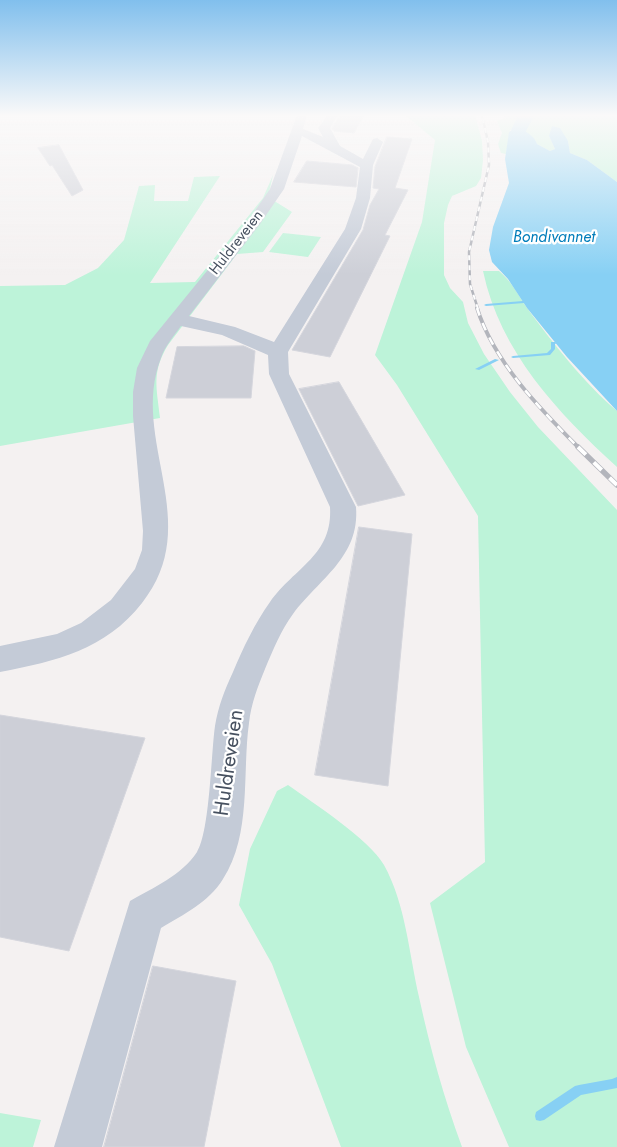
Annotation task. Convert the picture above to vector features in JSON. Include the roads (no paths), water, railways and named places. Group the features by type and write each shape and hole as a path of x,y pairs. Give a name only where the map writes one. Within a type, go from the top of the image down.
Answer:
{"street":[{"name":"Huldreveien","path":"0,659 37,652 78,640 118,613 143,581 156,545 143,410 144,379 151,355 176,320 256,221 277,189 285,169"},
{"path":"176,320 223,328 278,352 353,228 363,198 367,169"},
{"name":"Huldreveien","path":"78,1147 144,915 192,887 212,864 219,840 226,798 233,722 248,675 282,608 296,589 324,564 336,545 343,528 345,515 343,507 279,391 276,363 278,352"}],"water":[{"name":"Bondivannet","path":"507,169 599,169 617,182 617,411 567,357 527,308 508,279 492,262 489,250 493,227 509,183"}],"waterway":[{"path":"486,305 523,302"},
{"path":"513,357 548,354 553,349 553,343 555,343"},
{"path":"477,369 497,360"},
{"path":"540,1116 579,1090 617,1082"}],"railway":[{"path":"478,309 470,284 469,252 488,169"},
{"path":"477,308 485,328 506,366 534,401 579,448"},
{"path":"579,448 617,485"}]}
